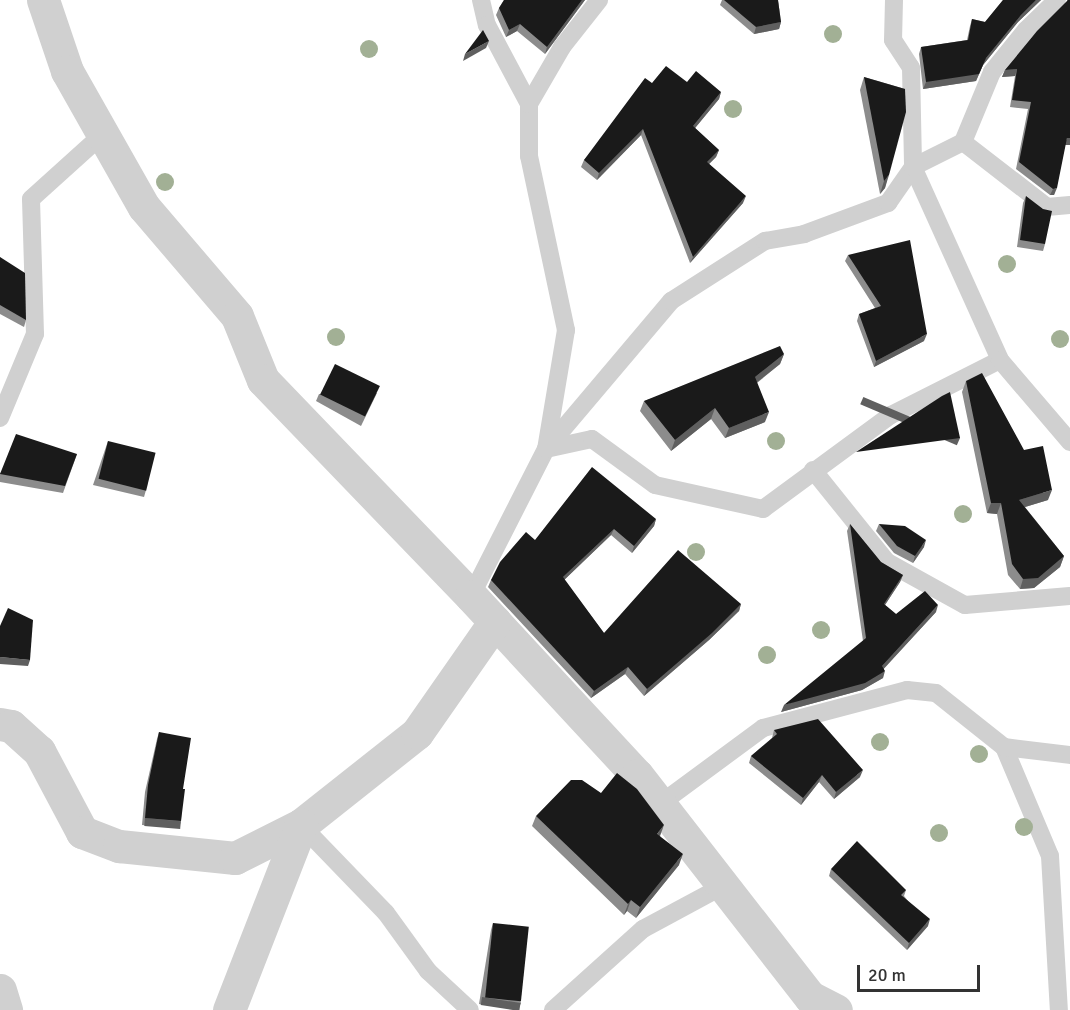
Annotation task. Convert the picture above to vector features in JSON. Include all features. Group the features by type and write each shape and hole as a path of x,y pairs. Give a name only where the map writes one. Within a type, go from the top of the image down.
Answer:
{"street":[{"path":"43,0 67,71 144,207 237,316 263,380 495,621 637,775 810,997 837,1010"},
{"path":"0,724 11,726 39,751 82,832 119,846 235,858 302,825 417,733 495,621"},
{"path":"229,1010 302,825"},
{"path":"0,990 6,1010"}],"lane":[{"path":"481,0 488,25 530,104"},
{"path":"546,449 566,330 529,156 530,104 562,47 599,0"},
{"path":"894,0 893,40 911,68 913,167 1000,360 1070,442"},
{"path":"471,596 546,449 671,301 765,241 804,234 888,203 913,167 963,142 992,72 1026,30 1057,0"},
{"path":"0,418 35,334 31,199 103,134"},
{"path":"963,142 1047,207 1070,205"},
{"path":"546,449 592,439 655,485 763,509 813,470 891,415 1000,360"},
{"path":"813,470 887,562 965,605 1070,596"},
{"path":"660,804 763,728 907,690 936,693 1004,747 1050,856 1059,1010"},
{"path":"1004,747 1070,755"},
{"path":"302,825 386,913 428,971 471,1010"},
{"path":"553,1010 643,929 723,886"}],"building":[{"path":"504,0 582,0 547,47 520,24 509,30 499,8"},
{"path":"724,0 778,0 781,22 756,27"},
{"path":"1003,0 1036,0 986,58 979,74 926,82 921,47 968,40 972,19 985,22"},
{"path":"1070,0 1070,138 1067,138 1057,188 1053,189 1019,162 1031,102 1012,100 1017,69 1005,70 1037,31"},
{"path":"483,30 489,41 465,54"},
{"path":"666,66 687,82 696,71 721,92 693,126 719,150 707,162 746,196 693,257 643,129 599,173 584,160 645,78 652,83"},
{"path":"864,77 905,89 906,112 889,175 884,181"},
{"path":"1026,196 1043,209 1052,211 1045,244 1020,240"},
{"path":"910,240 927,334 876,361 859,314 881,306 848,255"},
{"path":"0,257 25,273 26,320 0,305"},
{"path":"780,346 784,354 755,377 769,412 729,428 715,408 675,440 644,401"},
{"path":"335,364 380,386 365,416 320,395"},
{"path":"982,373 1024,450 1043,446 1052,490 1019,500 1064,556 1038,578 1023,579 1012,564 1001,503 991,503 966,381"},
{"path":"950,392 960,438 856,452 942,396"},
{"path":"16,434 77,454 65,486 0,474"},
{"path":"108,441 156,453 146,491 99,479"},
{"path":"592,467 656,519 634,546 614,529 563,577 604,633 678,550 741,604 712,633 647,689 628,667 594,691 491,580 500,562 526,532 535,540"},
{"path":"850,524 881,562 903,575 884,604 896,614 925,591 938,605 882,666 885,671 865,683 784,705 866,638"},
{"path":"879,524 905,526 926,540 915,556 897,546"},
{"path":"8,608 33,620 30,660 0,657 0,626"},
{"path":"818,719 863,770 836,792 822,775 803,798 751,756 777,734 774,730"},
{"path":"159,732 191,738 183,789 185,789 181,821 145,818 148,785"},
{"path":"617,773 637,789 664,825 657,834 683,854 640,907 631,900 628,904 536,816 571,780 582,780 601,793"},
{"path":"857,841 906,890 901,895 930,919 909,943 831,869"},
{"path":"493,923 529,927 521,1001 485,998"}]}
